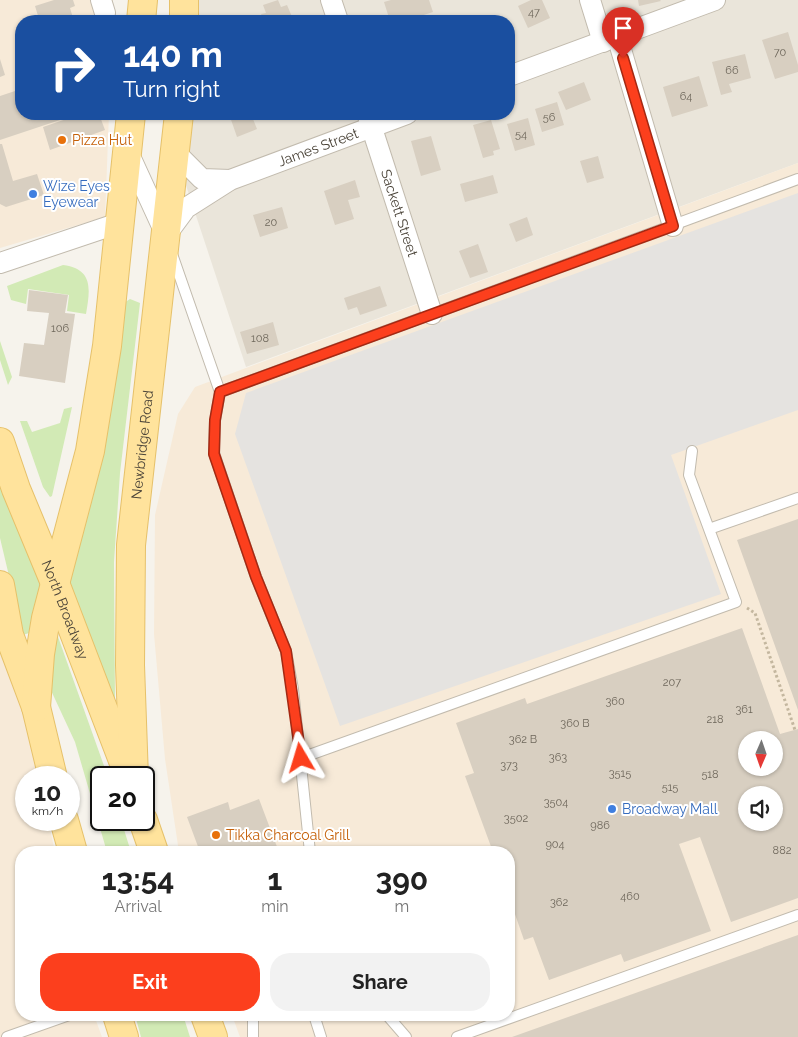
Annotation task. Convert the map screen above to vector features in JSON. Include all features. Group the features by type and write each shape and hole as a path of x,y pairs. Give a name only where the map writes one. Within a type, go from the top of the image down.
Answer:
{"main road":[{"path":"142,15 143,0"},
{"path":"184,0 184,15"},
{"path":"36,708 40,654 55,583 90,452 107,346 130,120"},
{"name":"Newbridge Road","path":"134,766 130,665 131,545 178,120"},
{"name":"North Broadway","path":"0,442 16,489 55,583 124,766"},
{"path":"0,585 9,635 36,708 50,766"},
{"path":"67,831 71,846"},
{"path":"147,831 152,846"},
{"path":"119,1021 124,1037"},
{"path":"207,1021 213,1037"}],"street":[{"path":"331,0 336,15"},
{"path":"590,0 610,39 673,226"},
{"path":"515,74 715,0"},
{"name":"James Street","path":"166,236 186,208 230,180 370,120"},
{"name":"Sackett Street","path":"370,120 432,314"},
{"path":"127,150 166,236"},
{"name":"James Street","path":"175,152 202,179 230,180"},
{"path":"0,263 119,223"}],"lane":[{"path":"220,392 798,180"},
{"path":"166,236 220,392 215,420 214,454 256,577 286,651 301,758 309,846"},
{"path":"301,758 736,602 689,475 692,451"},
{"path":"709,529 798,498"},
{"path":"515,1016 798,915"},
{"path":"7,1037 53,1021"},
{"path":"253,1021 253,1037"},
{"path":"316,1021 321,1037"},
{"path":"392,1021 406,1037"},
{"path":"457,1037 502,1021"}],"path":[{"path":"736,602 755,613 795,730"}],"shaded area":[{"path":"0,0 113,0 113,15 15,15 15,120 109,120 105,217 0,248"},
{"path":"180,0 798,0 798,163 246,367 175,152 176,120 515,120 515,15 179,15"},
{"name":"Broadway Mall","path":"798,163 798,1037 240,1037 234,1021 515,1021 515,846 178,846 165,759 154,634 155,515 178,414 195,387"},
{"path":"798,193 798,410 671,455 721,594 340,726 235,434 246,393"},
{"path":"0,610 35,766 15,766 15,831 50,831 54,846 15,846 15,1021 96,1021 102,1037 0,1037"}],"green space":[{"path":"63,265 80,271 88,282 86,314 67,311 69,295 28,289 26,304 11,300 7,286"},
{"path":"130,299 140,303 120,473 114,562 115,700 108,702 64,582 124,303"},
{"path":"0,341 12,377 8,385 0,360"},
{"path":"72,407 52,496 50,497 43,487 20,421 27,421 32,432 60,423 64,409"},
{"path":"0,471 41,587 29,633 23,635 0,538"},
{"path":"53,634 57,634 104,766 90,766 90,794 75,742 48,684"},
{"path":"101,831 124,831 129,846 105,846"},
{"path":"137,1021 185,1021 190,1037 141,1037"}],"building":[{"path":"54,0 73,0 75,6 70,8 72,15 38,15 35,6"},
{"path":"278,0 281,7 287,5 291,15 261,15 266,13 263,5"},
{"path":"391,0 429,0 433,12 424,15 388,15 384,2"},
{"path":"531,0 542,0 550,18 528,28 518,6"},
{"path":"638,0 660,0 661,1 639,6"},
{"path":"788,32 798,65 798,72 775,79 762,40"},
{"path":"745,54 751,78 729,84 732,92 721,95 712,62"},
{"path":"0,59 5,75 0,77"},
{"path":"699,76 708,106 672,117 663,87"},
{"path":"584,82 591,100 566,110 558,92"},
{"path":"15,91 15,120 60,120 0,140 0,96"},
{"path":"557,102 564,125 542,132 535,109"},
{"path":"528,118 535,145 515,151 507,124"},
{"name":"Pizza Hut","path":"63,120 101,120 105,130 50,150 43,127"},
{"path":"231,120 253,120 257,129 237,137"},
{"path":"491,120 500,149 493,151 494,155 483,158 473,125"},
{"path":"431,136 441,170 421,176 411,141"},
{"path":"0,144 2,144 13,181 37,174 44,195 6,207 0,204"},
{"path":"598,156 604,178 587,183 580,161"},
{"path":"493,175 498,193 465,202 460,184"},
{"path":"355,180 360,197 348,200 354,219 335,225 324,191"},
{"path":"282,207 288,228 260,237 253,215"},
{"path":"527,217 533,235 516,242 509,224"},
{"path":"478,244 488,272 470,278 459,251"},
{"path":"380,286 387,306 360,315 357,307 348,310 344,298"},
{"path":"29,290 68,295 65,313 75,314 65,383 19,376 24,343 44,345 49,313 27,311"},
{"path":"273,322 279,345 247,354 240,332"},
{"path":"798,519 798,710 737,540"},
{"name":"Broadway Mall","path":"742,628 779,731 738,731 738,776 783,776 783,733 798,729 798,898 731,922 700,837 679,844 711,931 624,962 621,954 549,980 533,937 524,940 515,914 515,846 491,846 465,776 474,773 456,723 525,698 527,704"},
{"path":"259,799 277,846 198,846 187,817 228,802 230,810"},
{"path":"798,935 798,1037 512,1037"}],"place":[{"name":"Pizza Hut","path":"62,140"},
{"name":"Wize Eyes Eyewear","path":"33,194"},
{"name":"Broadway Mall","path":"612,809"},
{"name":"Tikka Charcoal Grill","path":"216,835"}],"route":[{"path":"301,758 293,688 286,651 256,577 214,454 215,420 220,392 673,226 623,58"}]}
